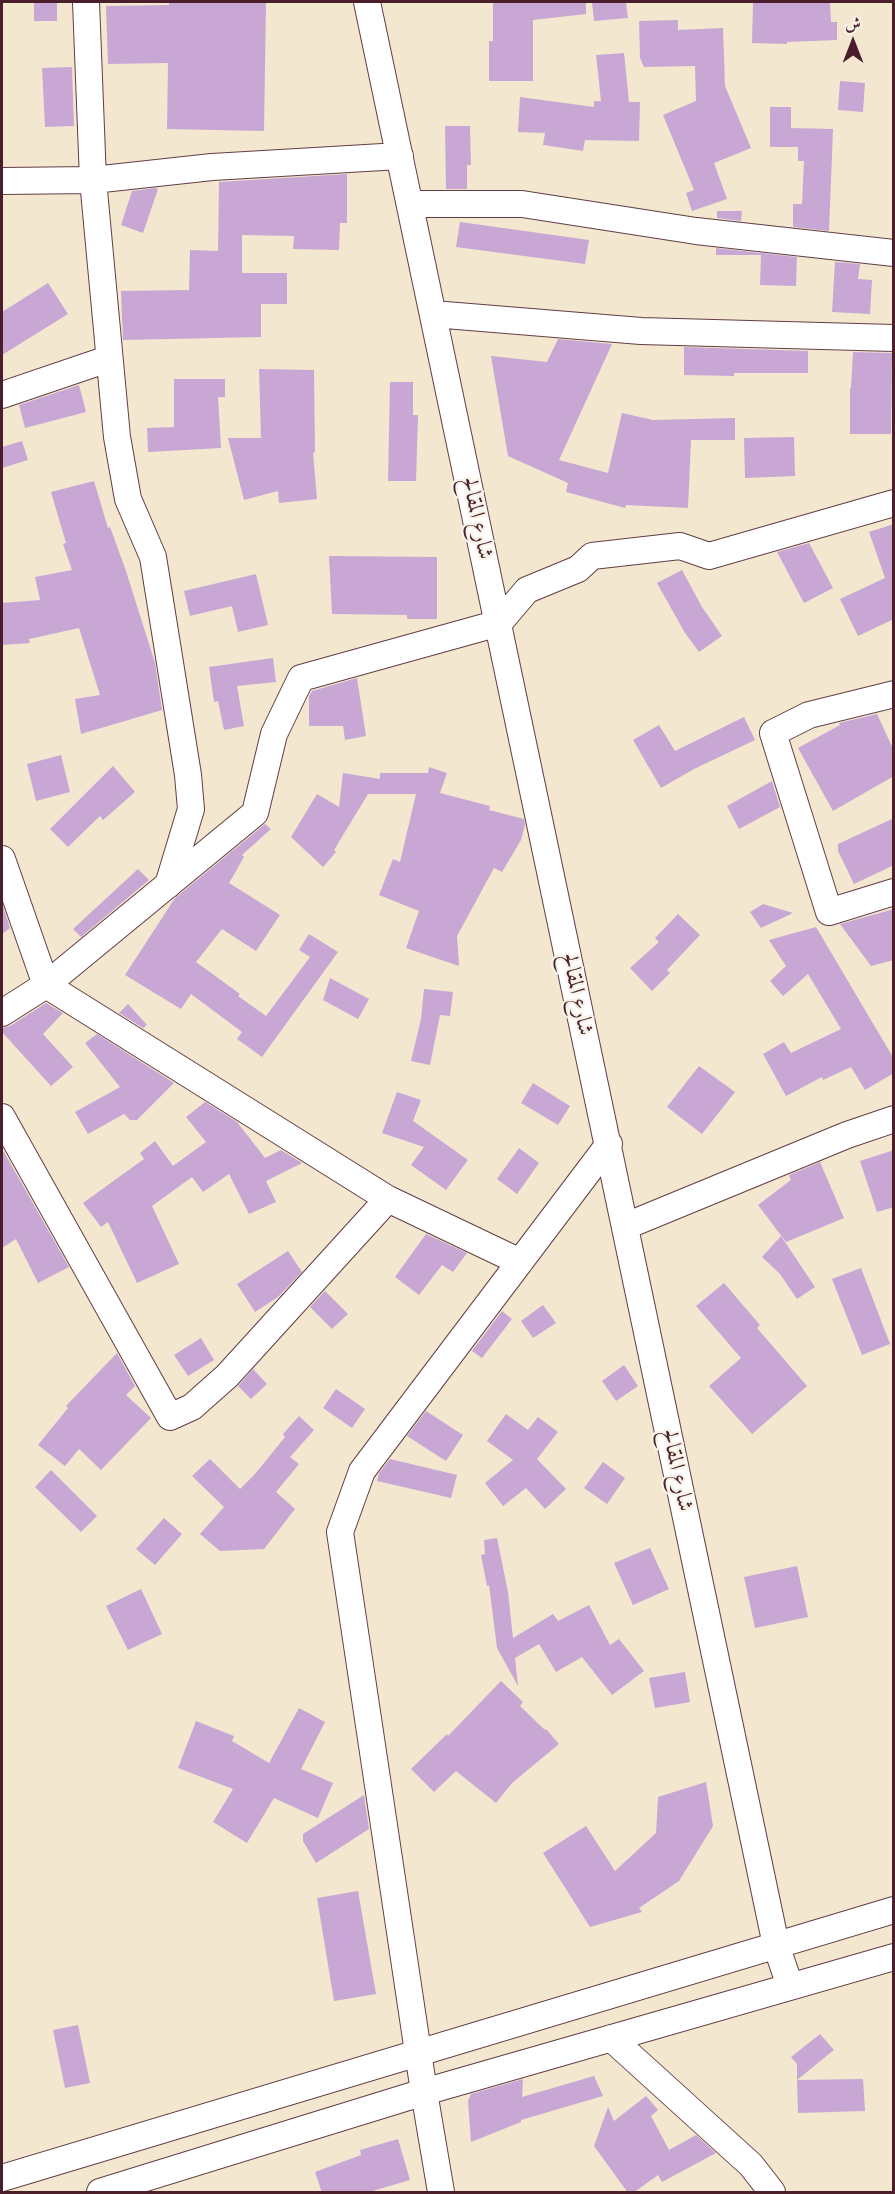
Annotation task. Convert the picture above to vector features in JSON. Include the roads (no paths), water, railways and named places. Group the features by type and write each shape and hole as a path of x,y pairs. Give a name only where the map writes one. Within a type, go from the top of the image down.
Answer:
{"street":[{"path":"86,2 93,180 117,437 128,499 153,557 188,775 191,809 168,885"},
{"name":"شارع المقالح","path":"367,2 776,1945 790,1986"},
{"path":"2,181 93,180 212,167 400,156"},
{"path":"410,204 522,204 696,231 894,253"},
{"path":"433,314 641,331 894,338"},
{"path":"2,395 108,359"},
{"path":"2,1012 46,985 255,813 274,734 301,678 499,623 528,590 578,569 592,556 680,546 709,556 894,503"},
{"path":"894,694 809,715 773,733 829,912 894,892"},
{"path":"2,859 46,985 388,1199 520,1262"},
{"path":"2,1117 170,1417 192,1407 227,1376 388,1199"},
{"path":"626,1226 847,1135 894,1119"},
{"path":"441,2193 340,1532 362,1471 609,1144"},
{"path":"2,2178 894,1910"},
{"path":"100,2193 424,2092 894,1957"},
{"path":"611,2038 751,2165 772,2193"}]}
